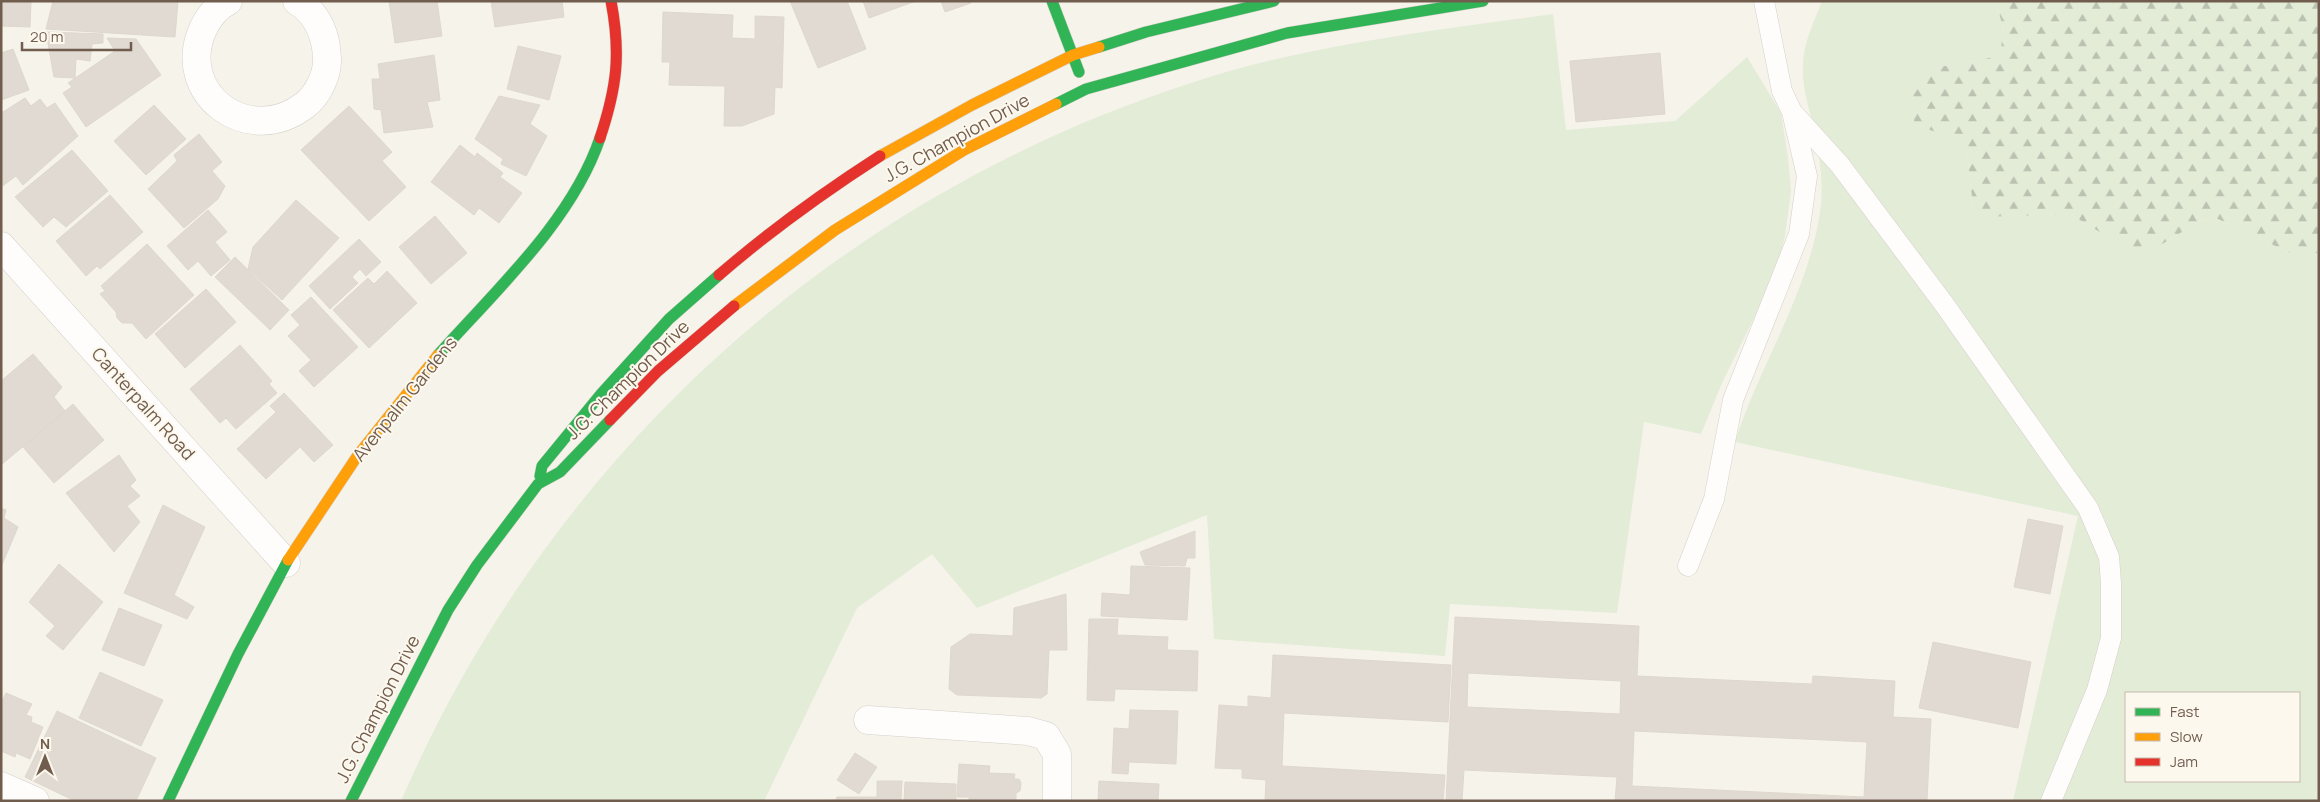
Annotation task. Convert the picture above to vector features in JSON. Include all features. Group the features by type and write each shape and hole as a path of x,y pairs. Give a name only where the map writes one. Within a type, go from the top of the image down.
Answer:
{"main road":[{"name":"Avenpalm Gardens","path":"168,801 245,641 286,563 371,438 430,364 553,223 581,182 606,129 616,80 618,35 611,1"},
{"path":"1052,1 1086,90"},
{"name":"J.G. Champion Drive","path":"538,484 542,466 601,394 669,320 756,244 815,198 894,147 972,105 1073,55 1146,32 1274,1"},
{"name":"J.G. Champion Drive","path":"350,801 448,610 483,557 538,484 560,472 658,371 722,315 835,230 964,150 1086,90 1159,67 1288,33 1483,1"}],"street":[{"path":"223,2 208,20 199,39 196,61 201,82 213,100 230,114 250,121 272,121 292,115 310,102 322,84 328,63 326,41 318,22 297,1"},
{"name":"Canterpalm Road","path":"2,247 286,563"},
{"path":"868,720 1028,731 1046,736 1057,754 1058,801"},
{"path":"1,786 35,801"}],"lane":[{"path":"1688,566 1714,500 1733,400 1800,234 1807,176 1792,112 1782,91 1764,1"},
{"path":"1792,112 1840,165 1949,312 2088,508 2109,557 2111,638 2097,690 2050,801"}],"green space":[{"path":"1822,1 1995,1 2003,26 2001,50 1989,58 1934,68 1915,125 1966,142 1973,207 1981,216 2070,214 2141,257 2200,221 2216,218 2290,253 2319,253 2319,801 2013,801 2078,516 1735,442 1745,413 1805,272 1820,212 1822,193 1820,162 1803,75 1803,57"},
{"path":"1995,1 2319,1 2319,253 2290,253 2216,218 2200,221 2141,257 2070,214 1981,217 1973,207 1966,142 1915,125 1910,99 1934,68 1989,58 2001,50 2003,26"},
{"path":"1553,14 1566,130 1675,121 1747,57 1781,113 1788,157 1791,191 1785,236 1775,275 1722,383 1701,434 1644,422 1617,613 1450,604 1445,656 1214,639 1207,515 977,608 932,554 857,608 764,801 401,801 463,676 537,560 622,453 718,356 823,270 938,195 1061,133 1191,83 1280,58 1370,40"}],"building":[{"path":"1,1 31,1 30,27 1,26"},
{"path":"53,1 178,1 175,37 46,29"},
{"path":"389,1 437,1 442,36 395,43"},
{"path":"491,1 562,1 564,17 495,27"},
{"path":"790,1 847,1 866,49 818,68"},
{"path":"863,1 916,1 869,18"},
{"path":"941,1 970,1 971,3 945,12"},
{"path":"663,12 733,15 732,38 755,39 755,16 784,17 782,88 775,87 774,114 742,126 724,126 725,86 669,85 670,62 662,62"},
{"path":"46,32 103,34 103,43 92,44 90,61 76,59 75,78 54,77"},
{"path":"107,38 136,39 161,75 86,127 63,93 72,87 68,83 115,51"},
{"path":"518,46 561,56 549,100 507,89"},
{"path":"13,49 29,90 1,100 1,53"},
{"path":"1660,53 1665,114 1576,122 1570,61"},
{"path":"434,55 440,100 427,102 433,127 384,133 381,110 374,109 372,79 380,79 378,64"},
{"path":"499,96 540,105 530,124 547,136 526,176 501,164 503,159 475,139"},
{"path":"25,98 31,106 40,99 47,108 55,103 78,136 23,185 16,176 1,187 1,111 3,112"},
{"path":"154,105 186,139 146,175 114,141"},
{"path":"349,106 392,152 382,161 406,187 369,221 301,150"},
{"path":"199,134 222,162 212,171 225,186 218,199 184,228 148,189 177,161 174,155"},
{"path":"460,145 475,157 477,153 503,173 500,177 522,193 499,223 479,208 474,215 431,182"},
{"path":"72,150 108,191 66,227 54,217 43,227 15,197"},
{"path":"110,195 143,232 100,269 97,266 86,276 56,241"},
{"path":"296,200 339,238 282,300 248,269 253,247"},
{"path":"208,210 227,232 215,242 230,260 211,276 198,261 188,270 167,246"},
{"path":"435,216 467,253 431,284 399,247"},
{"path":"359,239 381,262 366,276 360,269 352,277 358,283 330,309 309,286"},
{"path":"147,244 194,295 146,339 132,323 122,323 117,318 116,312 100,294 105,291 101,286"},
{"path":"235,257 289,310 270,330 215,277"},
{"path":"387,271 417,303 369,348 333,310 368,278 374,284"},
{"path":"206,289 236,322 185,368 155,334"},
{"path":"311,297 358,347 314,387 299,371 311,360 288,336 300,325 291,315"},
{"path":"240,345 272,381 269,384 277,393 236,429 226,418 220,423 190,389"},
{"path":"33,354 62,387 54,397 65,411 1,465 1,381"},
{"path":"284,393 333,445 314,462 300,447 266,479 237,449 276,412 270,406"},
{"path":"73,404 104,440 54,483 23,447"},
{"path":"119,455 136,480 130,486 140,496 127,506 140,522 114,552 66,493"},
{"path":"163,505 205,527 174,595 194,607 187,619 124,593"},
{"path":"1,508 6,510 4,518 18,527 1,567"},
{"path":"2028,519 2063,526 2050,594 2014,587"},
{"path":"1195,531 1195,558 1187,558 1185,566 1145,565 1140,552"},
{"path":"59,564 103,602 63,650 46,636 55,626 29,602"},
{"path":"1131,566 1190,568 1187,620 1101,616 1102,593 1130,595"},
{"path":"1066,594 1067,650 1049,650 1047,694 1041,698 957,695 949,689 951,647 970,634 1013,636 1014,608"},
{"path":"119,608 162,625 144,666 102,650"},
{"path":"1455,617 1639,626 1637,676 1812,684 1813,676 1895,681 1893,717 1931,719 1927,801 1615,801 1617,777 1464,770 1462,801 1446,801","holes":["1468,673 1621,681 1620,714 1467,707","1634,731 1867,742 1864,797 1632,786"]},
{"path":"1089,619 1118,619 1117,635 1168,637 1167,650 1198,651 1197,691 1115,689 1114,701 1087,700"},
{"path":"1933,642 2031,662 2018,728 1919,708"},
{"path":"1273,655 1451,665 1448,722 1284,713 1282,766 1445,775 1443,801 1265,801 1266,780 1242,778 1242,769 1215,768 1219,705 1248,707 1248,696 1271,698"},
{"path":"100,672 163,700 141,746 79,718"},
{"path":"6,693 32,704 26,715 32,717 31,722 43,727 30,759 16,753 15,757 1,751 1,703"},
{"path":"1130,710 1178,711 1176,764 1129,762 1128,774 1112,773 1114,728 1129,729"},
{"path":"57,711 156,758 136,801 128,799 127,801 75,801 25,777"},
{"path":"855,753 877,767 859,794 837,780"},
{"path":"959,764 990,766 989,773 1015,774 1014,779 1019,779 1021,783 1020,791 1016,793 1016,801 969,801 969,797 957,797"},
{"path":"877,781 902,781 901,801 818,801 836,800 837,797 877,797"},
{"path":"1099,781 1159,784 1158,801 1098,801"},
{"path":"905,782 956,784 956,801 904,801"}],"traffic: fast":[{"path":"1052,1 1079,72"},
{"path":"1099,47 1146,32 1274,1"},
{"path":"1056,104 1086,89 1287,33 1483,1"},
{"path":"438,355 530,254 551,226 571,198 587,169 600,138"},
{"path":"540,476 542,466 601,394 669,319 719,275"},
{"path":"351,801 448,610 477,565 538,484 560,472 610,420"},
{"path":"168,801 238,654 288,560"}],"traffic: slow":[{"path":"880,156 972,105 1073,55 1099,47"},
{"path":"734,306 835,230 964,150 1056,104"},
{"path":"288,560 358,455 438,355"}],"traffic: jam":[{"path":"600,138 606,120 616,70 616,38 611,1"},
{"path":"719,275 798,212 880,156"},
{"path":"610,420 658,371 734,306"}]}
